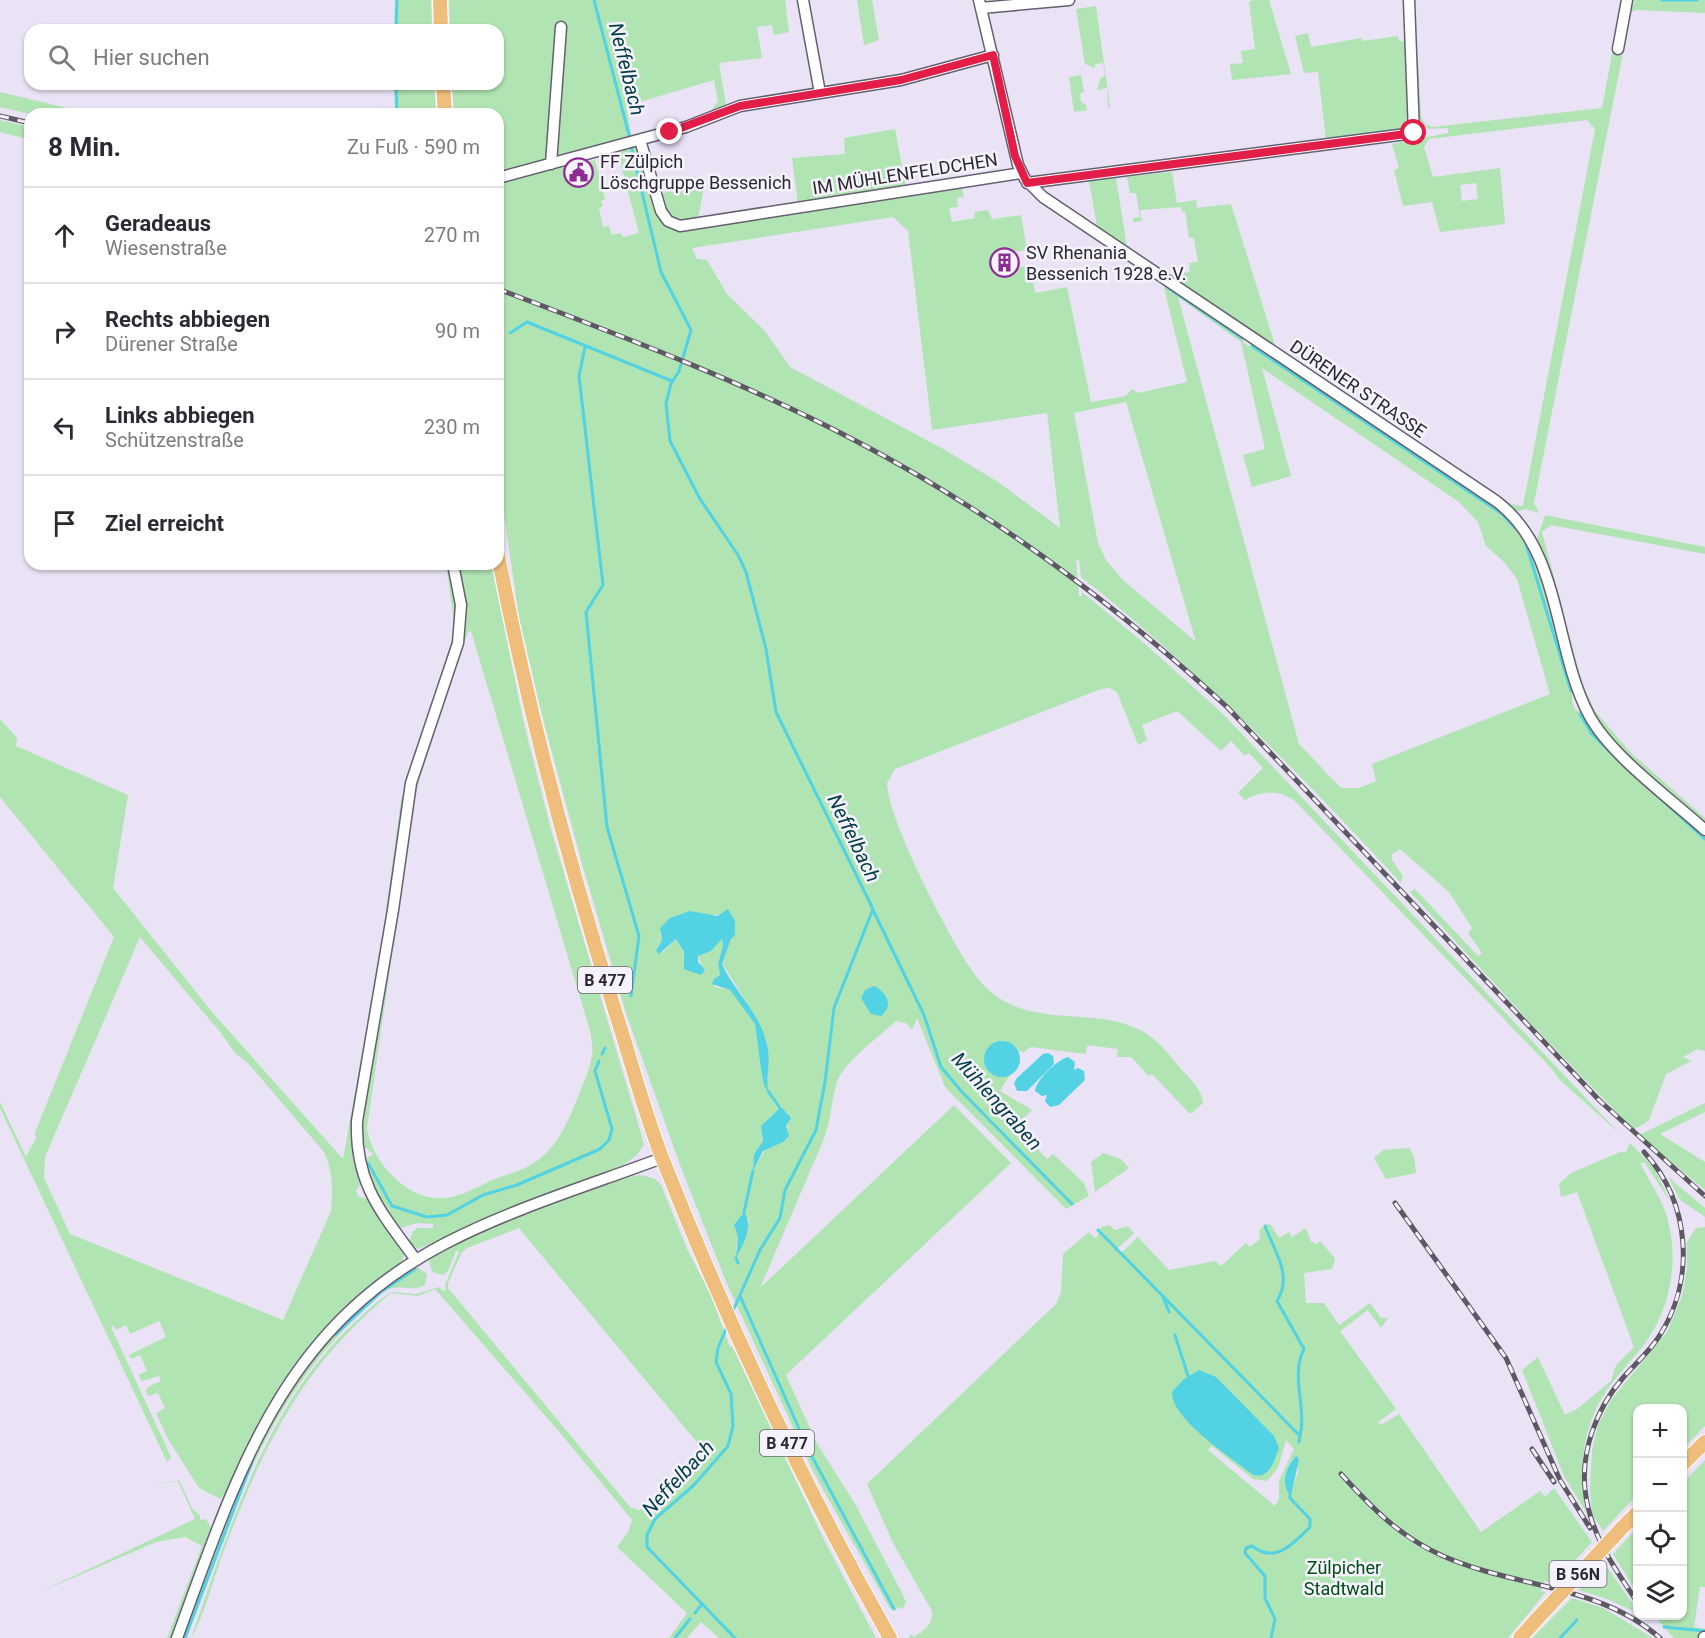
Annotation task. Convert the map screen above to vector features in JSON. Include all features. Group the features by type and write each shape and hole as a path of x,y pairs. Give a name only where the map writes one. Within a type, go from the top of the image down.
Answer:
{"main road":[{"path":"440,0 441,24"},
{"path":"443,90 445,108"},
{"name":"B 477","path":"501,570 534,725 576,888 662,1158 736,1333 797,1467 890,1638"},
{"path":"1687,1461 1705,1442"},
{"name":"B 56N","path":"1520,1638 1633,1517"}],"street":[{"path":"804,0 820,93"},
{"path":"1024,178 980,4 1069,0"},
{"name":"IM MÜHLENFELDCHEN","path":"633,142 661,211 668,221 680,226 1024,178 1414,133 1408,0"},
{"path":"1618,49 1627,0"},
{"path":"551,164 561,27"},
{"path":"504,176 686,128 740,106 915,77 993,55"},
{"name":"DÜRENER STRASSE","path":"1024,178 1053,204 1496,501 1517,519 1527,531 1538,554 1576,684 1594,724 1614,747 1705,830"},
{"path":"416,1260 385,1220 367,1189 358,1156 357,1121 393,910 411,783 458,644 461,605 454,570"},
{"path":"177,1638 236,1481 274,1404 297,1370 337,1323 378,1287 416,1260 478,1228 662,1158"}],"green space":[{"path":"395,0 431,0 432,24 394,24"},
{"path":"449,0 785,0 789,32 774,35 772,25 757,27 762,58 719,63 726,105 712,110 718,101 714,80 626,106 632,139 559,157 554,152 545,160 504,173 504,108 454,108 452,90 504,90 504,24 450,24"},
{"path":"857,0 872,0 879,40 864,45"},
{"path":"1269,0 1291,74 1232,80 1230,64 1243,63 1241,51 1255,49 1249,2"},
{"path":"1632,0 1705,0 1705,13 1636,10 1631,12 1534,503 1539,513 1525,509 1516,512 1169,277 1169,275 1190,272 1189,263 1198,262 1194,238 1189,238 1185,211 1182,212 1181,207 1140,210 1142,221 1133,222 1133,218 1140,217 1136,193 1130,193 1127,177 1172,172 1177,203 1196,200 1197,208 1231,204 1275,345 1511,504 1523,506 1595,129 1587,120 1429,139 1424,147 1433,177 1500,168 1505,224 1440,232 1432,202 1403,206 1394,170 1399,168 1392,144 1448,133 1448,128 1428,129 1416,117 1414,58 1418,58 1421,117 1425,124 1432,127 1602,108 1613,49 1621,49 1627,16 1635,2","holes":["1476,183 1478,199 1462,201 1460,185"]},
{"path":"1096,6 1110,107 1108,107 1107,88 1097,90 1101,77 1105,76 1103,63 1095,64 1095,68 1085,64 1076,9"},
{"path":"1308,33 1311,47 1362,38 1363,41 1398,36 1399,41 1406,41 1410,124 1405,130 1326,139 1318,72 1304,73 1295,36"},
{"path":"1066,57 1069,77 1081,75 1084,92 1080,93 1081,102 1086,105 1087,110 1074,112"},
{"path":"394,90 434,90 436,108 395,108"},
{"path":"0,92 68,108 24,108 24,113 0,107"},
{"path":"0,120 24,126 24,138 0,132"},
{"path":"895,129 906,187 939,182 941,192 962,188 964,197 957,198 958,207 949,208 952,222 975,218 974,212 988,210 992,219 1021,215 1027,250 1008,253 1008,258 992,260 994,270 1031,266 1035,293 1067,287 1091,402 1126,396 1132,389 1138,393 1187,382 1164,288 1166,285 1243,337 1244,343 1249,346 1253,344 1507,516 1526,538 1540,574 1573,691 1572,701 1575,710 1582,712 1609,748 1705,836 1705,1051 1698,1049 1683,1057 1691,1061 1666,1074 1649,1120 1634,1130 1538,1031 1410,892 1415,889 1478,956 1482,953 1468,933 1472,928 1449,892 1400,849 1392,854 1392,860 1403,876 1401,883 1247,724 1166,648 1081,577 1079,560 1076,559 1079,596 1082,596 1082,592 1144,643 1223,714 1620,1134 1560,1080 1295,801 1277,793 1258,794 1245,800 1238,793 1263,768 1249,753 1245,756 1231,741 1221,751 1177,711 1142,725 1147,740 1138,745 1117,692 1109,688 1101,689 895,769 887,783 897,823 920,876 947,929 969,966 985,986 999,998 1037,1013 1109,1020 1142,1031 1163,1048 1192,1080 1203,1103 1189,1113 1152,1074 1149,1076 1131,1057 1117,1057 1118,1049 1087,1045 1086,1054 1031,1047 1024,1052 1019,1051 1014,1045 986,1067 996,1076 1010,1075 1000,1091 1032,1110 1016,1126 1047,1159 1053,1154 1084,1183 1089,1196 1066,1209 945,1087 917,1018 912,1030 906,1023 896,1021 855,1058 841,1074 835,1089 823,1141 760,1288 954,1105 1011,1163 786,1375 816,1442 854,1502 901,1591 906,1602 902,1610 900,1607 892,1610 889,1607 814,1473 727,1284 680,1165 626,1013 583,867 543,719 519,617 504,515 504,179 566,163 572,180 583,177 585,182 591,180 586,162 595,160 605,199 601,201 603,206 599,208 603,227 609,226 612,235 621,233 623,237 639,233 618,154 633,145 638,148 647,146 660,194 705,180 698,220 798,204 792,158 845,154 844,138","holes":["893,217 908,231 932,430 1047,413 1060,528 998,482 947,451 790,367 765,331 727,294 707,260 697,259 692,248","1178,297 1241,342 1265,449 1243,455 1252,487 1291,476 1262,368 1459,502 1478,522 1486,546 1504,562 1517,579 1550,694 1372,764 1376,781 1359,788 1341,788 1299,744","1126,402 1196,642 1122,579 1106,560 1098,543 1074,413","686,914 710,916 721,914 731,939 722,963 755,1016 767,1042 768,1080 764,1085 755,1024 730,990 714,987 720,975 718,964 723,945 722,939 698,955 702,968 697,974 683,961 684,952 676,939 663,952 657,948 662,940 660,934 670,918","780,1108 788,1114 787,1139 767,1147 753,1170 754,1154 763,1141 763,1126","749,1218 746,1236 739,1252 736,1249 738,1237 734,1225"]},
{"path":"1116,178 1127,247 1097,226 1089,181"},
{"path":"1545,515 1705,547 1705,554 1551,525 1542,532 1582,683 1595,711 1630,752 1705,818 1705,825 1620,747 1602,726 1585,698 1537,539"},
{"path":"447,570 451,570 458,629 409,778 356,1166 360,1184 356,1191 359,1197 367,1199 402,1248 404,1256 400,1264 336,1316 301,1356 272,1400 247,1446 225,1495 220,1499 199,1488 168,1439 156,1413 165,1408 158,1393 148,1396 146,1391 148,1387 161,1381 159,1376 142,1381 138,1375 147,1371 140,1355 131,1359 129,1355 166,1337 159,1321 130,1334 126,1325 116,1330 114,1326 111,1327 171,1457 167,1462 0,1108 0,1102 26,1157 37,1136 34,1135 114,937 0,797 0,719 17,738 16,746 128,795 113,888 212,1012 343,1159 382,940 401,800 453,637 454,621","holes":["140,937 235,1053 248,1063 324,1152 331,1174 331,1211 283,1320 70,1234 44,1178 45,1157"]},
{"path":"458,570 492,570 524,724 550,826 644,1144 637,1155 623,1165 418,1249 409,1242 413,1231 418,1228 433,1228 433,1224 418,1223 400,1228 394,1226 374,1194 364,1160 373,1154 362,1145 362,1121 412,795 466,627","holes":["471,631 592,1040 591,1062 565,1126 550,1149 521,1170 457,1196 431,1197 417,1193 394,1177 384,1166 370,1141 367,1128 414,802 420,777 468,632"]},
{"path":"1705,1103 1705,1112 1660,1134 1705,1162 1705,1190 1639,1135"},
{"path":"1630,1143 1654,1168 1671,1203 1645,1163 1640,1163 1667,1217 1672,1239 1672,1269 1667,1299 1656,1326 1643,1346 1608,1388 1590,1423 1582,1467 1586,1512 1564,1476 1522,1370 1538,1357 1565,1415 1577,1409 1611,1381 1616,1365 1634,1347 1577,1192 1561,1197 1559,1184 1571,1173 1620,1152 1626,1152"},
{"path":"1409,1148 1414,1156 1416,1173 1386,1179 1374,1158 1383,1150"},
{"path":"1103,1153 1121,1159 1129,1168 1095,1192 1091,1162"},
{"path":"642,1175 655,1179 661,1185 687,1249 711,1296 730,1347 732,1346 826,1544 876,1638 719,1638 701,1622 687,1638 669,1638 687,1613 617,1547 628,1532 632,1520 562,1435 435,1289 418,1296 391,1293 360,1320 334,1348 290,1407 256,1472 241,1507 200,1620 191,1638 236,1512 273,1431 296,1393 322,1357 353,1324 392,1292 416,1294 439,1287 443,1291 446,1289 445,1285 459,1252 456,1251 448,1271 443,1275 432,1272 429,1261 431,1257 446,1249 575,1194 608,1182","holes":["519,1228 705,1452 645,1508 638,1510 630,1507 448,1288 448,1283 462,1252"]},
{"path":"1668,1177 1705,1208 1705,1217 1680,1200"},
{"name":"Zülpicher Stadtwald","path":"1267,1224 1271,1225 1279,1238 1289,1232 1292,1237 1306,1228 1311,1242 1317,1244 1320,1241 1335,1258 1332,1269 1304,1273 1306,1303 1324,1303 1339,1325 1370,1303 1381,1318 1388,1318 1381,1328 1368,1310 1340,1331 1396,1409 1378,1422 1381,1425 1399,1414 1481,1532 1540,1491 1545,1497 1554,1488 1592,1542 1554,1583 1544,1581 1541,1591 1546,1592 1508,1638 908,1638 911,1634 914,1637 928,1627 932,1611 893,1543 867,1484 1056,1304 1061,1292 1063,1254 1089,1232 1096,1239 1101,1227 1109,1225 1115,1230 1128,1226 1134,1233 1117,1249 1121,1253 1138,1237 1169,1270 1215,1261 1221,1266 1246,1243 1250,1247 1260,1239 1259,1230","holes":["1286,1440 1294,1449 1279,1481 1279,1499 1275,1506 1208,1450 1212,1446 1253,1479 1267,1481 1278,1468","1296,1456 1298,1473 1289,1495 1285,1485 1285,1475"]},
{"path":"1705,1227 1705,1426 1687,1445 1687,1404 1633,1404 1633,1499 1603,1531 1592,1514 1590,1489 1592,1450 1598,1425 1611,1400 1667,1332 1682,1296 1687,1269 1687,1242 1696,1228"},
{"path":"417,1267 427,1274 425,1285 415,1288 388,1289 383,1292 344,1330 311,1368 283,1409 260,1450 240,1494 186,1638 182,1638 220,1532 242,1480 267,1430 296,1382 330,1339 370,1300"},
{"path":"1705,1460 1705,1587 1700,1587 1694,1627 1705,1629 1705,1638 1674,1638 1658,1620 1687,1620 1687,1479"},
{"path":"179,1480 192,1508 200,1516 200,1520 206,1519 211,1528 172,1638 167,1638 202,1546 185,1537 156,1542 36,1594 195,1519 178,1481 152,1485"},
{"path":"1633,1532 1633,1586 1613,1554"},
{"path":"1604,1563 1633,1604 1633,1611 1607,1599 1579,1590"},
{"path":"1572,1598 1603,1608 1653,1638 1532,1638"}],"water":[{"path":"728,909 735,921 735,935 731,939 722,964 764,1034 769,1056 768,1091 764,1085 755,1024 730,990 712,984 714,979 720,975 718,964 723,945 722,939 711,951 698,956 698,962 705,970 701,975 684,969 684,952 676,939 659,954 656,951 662,940 660,928 670,918 690,911 717,916"},
{"path":"874,986 885,995 888,1004 881,1016 871,1014 861,998 865,990"},
{"path":"1002,1041 1015,1046 1020,1059 1015,1072 1002,1077 989,1072 984,1059 989,1046"},
{"path":"1048,1053 1053,1056 1054,1064 1027,1091 1017,1091 1014,1083 1017,1078 1043,1054"},
{"path":"1068,1057 1075,1062 1074,1070 1078,1068 1084,1071 1085,1080 1059,1105 1050,1107 1045,1101 1047,1095 1042,1096 1035,1091 1036,1087 1048,1071"},
{"path":"780,1108 791,1118 786,1126 789,1136 783,1142 763,1151 753,1171 754,1154 763,1141 761,1126"},
{"path":"744,1212 748,1229 736,1258 738,1237 734,1225"},
{"path":"1199,1370 1216,1377 1274,1436 1279,1448 1273,1464 1263,1475 1252,1474 1217,1448 1191,1425 1174,1403 1172,1392 1184,1379"},
{"path":"1296,1456 1299,1459 1292,1491 1288,1493 1285,1483 1286,1473"}],"waterway":[{"path":"396,24 397,0"},
{"name":"Neffelbach","path":"594,0 630,139"},
{"path":"1662,0 1697,0"},
{"path":"396,90 397,108"},
{"name":"Neffelbach","path":"631,146 661,272 691,330 679,371 671,384 666,403 670,441 700,499 738,555 746,572 766,649 776,712 873,909 834,1008 825,1082 816,1130 785,1190 780,1218 760,1250 732,1313"},
{"path":"1167,287 1242,338"},
{"path":"510,333 527,322 672,381"},
{"path":"1252,346 1501,513 1516,529"},
{"path":"585,347 579,376 603,585 586,612 607,827 639,936 631,996"},
{"path":"1526,544 1571,691"},
{"path":"1580,714 1592,734 1621,763"},
{"path":"1660,798 1705,839"},
{"name":"Mühlengraben","path":"873,910 924,1015 941,1067 961,1091 1072,1204"},
{"path":"602,1054 605,1048"},
{"path":"368,1163 392,1206 427,1217 447,1215 483,1195 517,1185 600,1149 609,1140 612,1129 595,1071 599,1061"},
{"path":"768,1091 780,1108"},
{"path":"744,1212 753,1171"},
{"path":"1265,1226 1283,1273 1281,1292 1277,1301 1304,1349 1298,1370 1302,1414 1300,1436"},
{"name":"Mühlengraben","path":"1098,1230 1300,1436 1299,1442"},
{"path":"736,1258 738,1263"},
{"path":"336,1334 381,1292 415,1269"},
{"path":"740,1296 809,1451 894,1609"},
{"name":"Mühlengraben","path":"1163,1297 1169,1312"},
{"name":"Neffelbach","path":"728,1324 718,1348 716,1362 731,1394 733,1426 728,1446 694,1485 655,1519 647,1535 647,1547 735,1638"},
{"path":"1175,1335 1188,1376"},
{"path":"185,1638 253,1459"},
{"name":"Mühlengraben","path":"1271,1638 1275,1619 1265,1598 1265,1576 1245,1553 1246,1548 1252,1546 1260,1551 1276,1553 1290,1546 1310,1527 1310,1519 1290,1498 1290,1491"},
{"path":"695,1613 702,1604"},
{"path":"675,1638 690,1619"},
{"path":"1560,1638 1577,1620"},
{"path":"1664,1627 1705,1631"}],"railway":[{"path":"0,116 24,122"},
{"path":"504,291 725,379 856,441 955,498 1003,529 1096,596 1227,707 1600,1101 1705,1196"},
{"path":"1633,1595 1597,1535 1587,1505 1584,1474 1588,1445 1598,1416 1613,1390 1658,1338 1670,1316 1683,1268 1683,1243 1679,1218 1660,1172 1644,1152"},
{"path":"1395,1203 1506,1358 1560,1480 1590,1528"},
{"path":"1532,1449 1554,1482"},
{"path":"1341,1474 1400,1531 1443,1556 1499,1575 1583,1597 1610,1607 1636,1620 1660,1638"}],"place":[{"name":"FF Zülpich Löschgruppe Bessenich","path":"579,172"},
{"name":"SV Rhenania Bessenich 1928 e.V.","path":"1005,263"}],"route":[{"path":"670,132 740,106 901,80 993,55 1015,156 1027,183 1414,133"}]}
